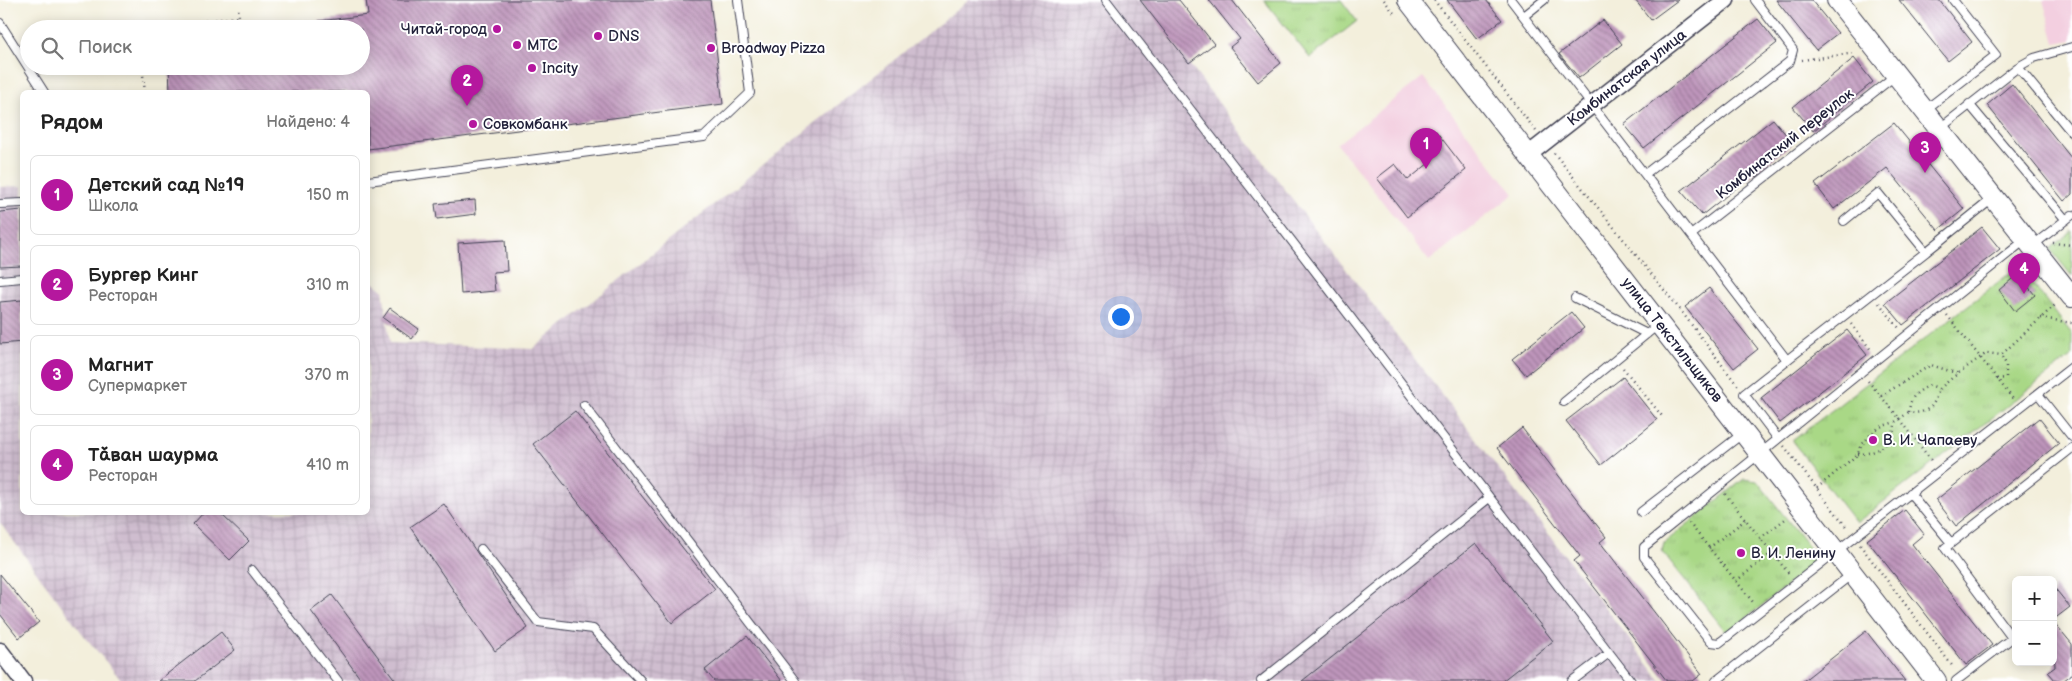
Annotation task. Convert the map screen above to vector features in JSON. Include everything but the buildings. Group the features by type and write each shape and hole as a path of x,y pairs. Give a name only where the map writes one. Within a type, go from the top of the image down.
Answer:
{"street":[{"name":"улица Текстильщиков","path":"1408,0 1528,155 1653,329 1744,433 1936,681"},
{"name":"Комбинатская улица","path":"1528,155 1726,0"},
{"path":"1837,0 1994,197 2037,243 2065,299"},
{"path":"0,652 23,681"}],"lane":[{"path":"370,181 704,136 750,94 738,0"},
{"path":"1106,0 1631,681"},
{"path":"1511,0 1787,360"},
{"path":"1524,16 1544,0"},
{"path":"1645,174 1790,61 1793,50 1755,0"},
{"path":"1924,110 1996,55 1953,0"},
{"path":"0,23 20,54"},
{"path":"1939,129 2018,67 2034,58 2072,46"},
{"path":"2018,67 2072,133"},
{"path":"33,75 43,90"},
{"name":"Комбинатский переулок","path":"1691,235 1896,75"},
{"path":"1969,104 2069,218 2037,243 1941,308 1644,547 1644,557 1711,642 1719,643 2072,367"},
{"path":"1844,221 1878,193 1926,252"},
{"path":"1778,439 1744,394 1994,197"},
{"path":"0,204 20,203"},
{"path":"0,280 20,278"},
{"path":"1564,402 1653,329 1574,298"},
{"path":"2038,394 2072,438"},
{"path":"584,405 795,681"},
{"path":"1641,512 1744,433"},
{"path":"1958,679 2012,638 1945,548 2072,448"},
{"path":"1910,492 1951,543"},
{"path":"1261,681 1489,498"},
{"path":"481,549 538,622 594,629 641,681"},
{"path":"252,570 338,681"},
{"path":"1716,681 1853,574"},
{"path":"1572,681 1609,653"}],"path":[{"path":"1434,0 1545,142 1681,310 1744,394"},
{"path":"215,20 238,17 238,6"},
{"path":"1790,61 1860,52"},
{"path":"143,75 146,90"},
{"path":"2037,243 2072,244"},
{"path":"1872,294 1906,337"},
{"path":"2001,355 2041,318 2065,299"},
{"path":"1941,308 2019,408"},
{"path":"1844,315 1878,359"},
{"path":"2041,318 2072,323"},
{"path":"1909,412 1918,414 1929,408 1937,399 1940,389 1987,353 2001,355"},
{"path":"1997,380 2006,378 2006,364 2001,355"},
{"path":"1616,359 1662,416"},
{"path":"1880,396 1931,365 1959,374"},
{"path":"1861,372 1900,419 1938,470"},
{"path":"1817,488 1858,454 1861,446 1872,433 1880,427 1895,422 1909,412 1910,402 1916,392 1930,386 1940,389"},
{"path":"1858,454 1874,453 1880,448 1892,436 1895,422"},
{"path":"1778,439 1854,537 1958,679"},
{"path":"1719,487 1796,583"},
{"path":"1683,516 1760,611"},
{"path":"1760,538 1789,516"},
{"path":"1709,548 1745,520"},
{"path":"1736,581 1772,553"}],"shaded area":[{"path":"969,0 1140,0 1661,681 122,681 82,633 0,523 0,187 20,186 20,515 370,515 370,280 383,290 390,343 533,349"},
{"path":"2043,0 2072,0 2072,40 2055,43"},
{"path":"1423,77 1514,194 1429,261 1337,144"}],"green space":[{"path":"1264,0 1341,0 1357,21 1310,58"},
{"path":"2072,231 2072,276 2050,249"},
{"path":"2019,266 2072,334 2072,356 1856,523 1792,441"},
{"path":"1744,479 1757,481 1819,560 1727,633 1662,551 1664,543"}],"place":[{"name":"Читай-город","path":"497,29"},
{"name":"DNS","path":"598,36"},
{"name":"МТС","path":"517,45"},
{"name":"Broadway Pizza","path":"711,48"},
{"name":"Incity","path":"532,68"},
{"name":"Бургер Кинг","path":"467,106"},
{"name":"Совкомбанк","path":"473,124"},
{"name":"Детский сад №19","path":"1426,169"},
{"name":"Магнит","path":"1925,173"},
{"name":"Тӑван шаурма","path":"2024,294"},
{"name":"В. И. Чапаеву","path":"1873,440"},
{"name":"В. И. Ленину","path":"1741,553"}]}
